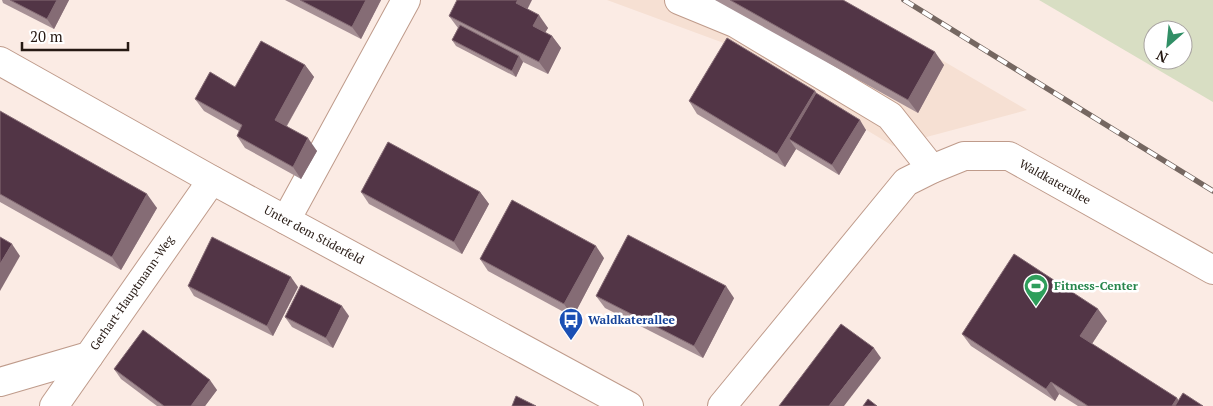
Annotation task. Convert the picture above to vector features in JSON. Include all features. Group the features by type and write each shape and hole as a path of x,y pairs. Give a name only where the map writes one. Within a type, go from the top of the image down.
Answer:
{"street":[{"path":"286,220 406,0"},
{"path":"679,0 736,23 890,116 932,169"},
{"name":"Unter dem Stiderfeld","path":"0,61 212,180 629,406"},
{"name":"Waldkaterallee","path":"722,406 906,182 964,156 1009,156 1213,270"},
{"name":"Gerhart-Hauptmann-Weg","path":"0,382 89,356 212,180"},
{"path":"54,406 89,356"}],"shaded area":[{"path":"607,0 839,0 1027,110 893,146 721,42"}],"green space":[{"path":"1039,0 1213,0 1213,102 1158,70 1193,70 1193,20 1143,20 1143,61"}],"building":[{"path":"10,0 57,0 47,19"},
{"path":"300,0 366,0 352,27"},
{"path":"457,0 518,0 516,3 539,15 533,26 552,36 539,62 449,16"},
{"path":"730,0 843,0 935,52 908,100"},
{"path":"460,25 519,56 512,71 452,40"},
{"path":"727,38 815,91 777,154 689,101"},
{"path":"261,41 305,65 275,120 308,138 293,167 237,136 242,125 195,99 210,72 235,87"},
{"path":"816,93 860,120 832,165 789,139"},
{"path":"0,111 147,194 112,257 0,194"},
{"path":"388,142 480,192 454,242 361,192"},
{"path":"512,200 596,246 564,304 480,259"},
{"path":"628,235 726,286 694,346 596,296"},
{"path":"0,237 12,244 0,264"},
{"path":"212,237 291,277 267,326 188,286"},
{"path":"1014,254 1098,309 1080,336 1177,398 1172,406 1088,406 1051,382 1046,389 962,334"},
{"path":"301,285 342,306 326,338 285,317"},
{"path":"841,324 874,348 829,406 779,406"},
{"path":"143,330 210,380 191,406 164,406 114,369"},
{"path":"1183,393 1203,406 1175,406"},
{"path":"516,396 536,406 512,406"},
{"path":"868,399 877,406 863,406"}],"railway":[{"path":"904,0 1213,191"}],"place":[{"name":"Fitness-Center","path":"1036,307"},
{"name":"Waldkaterallee","path":"571,341"}]}
